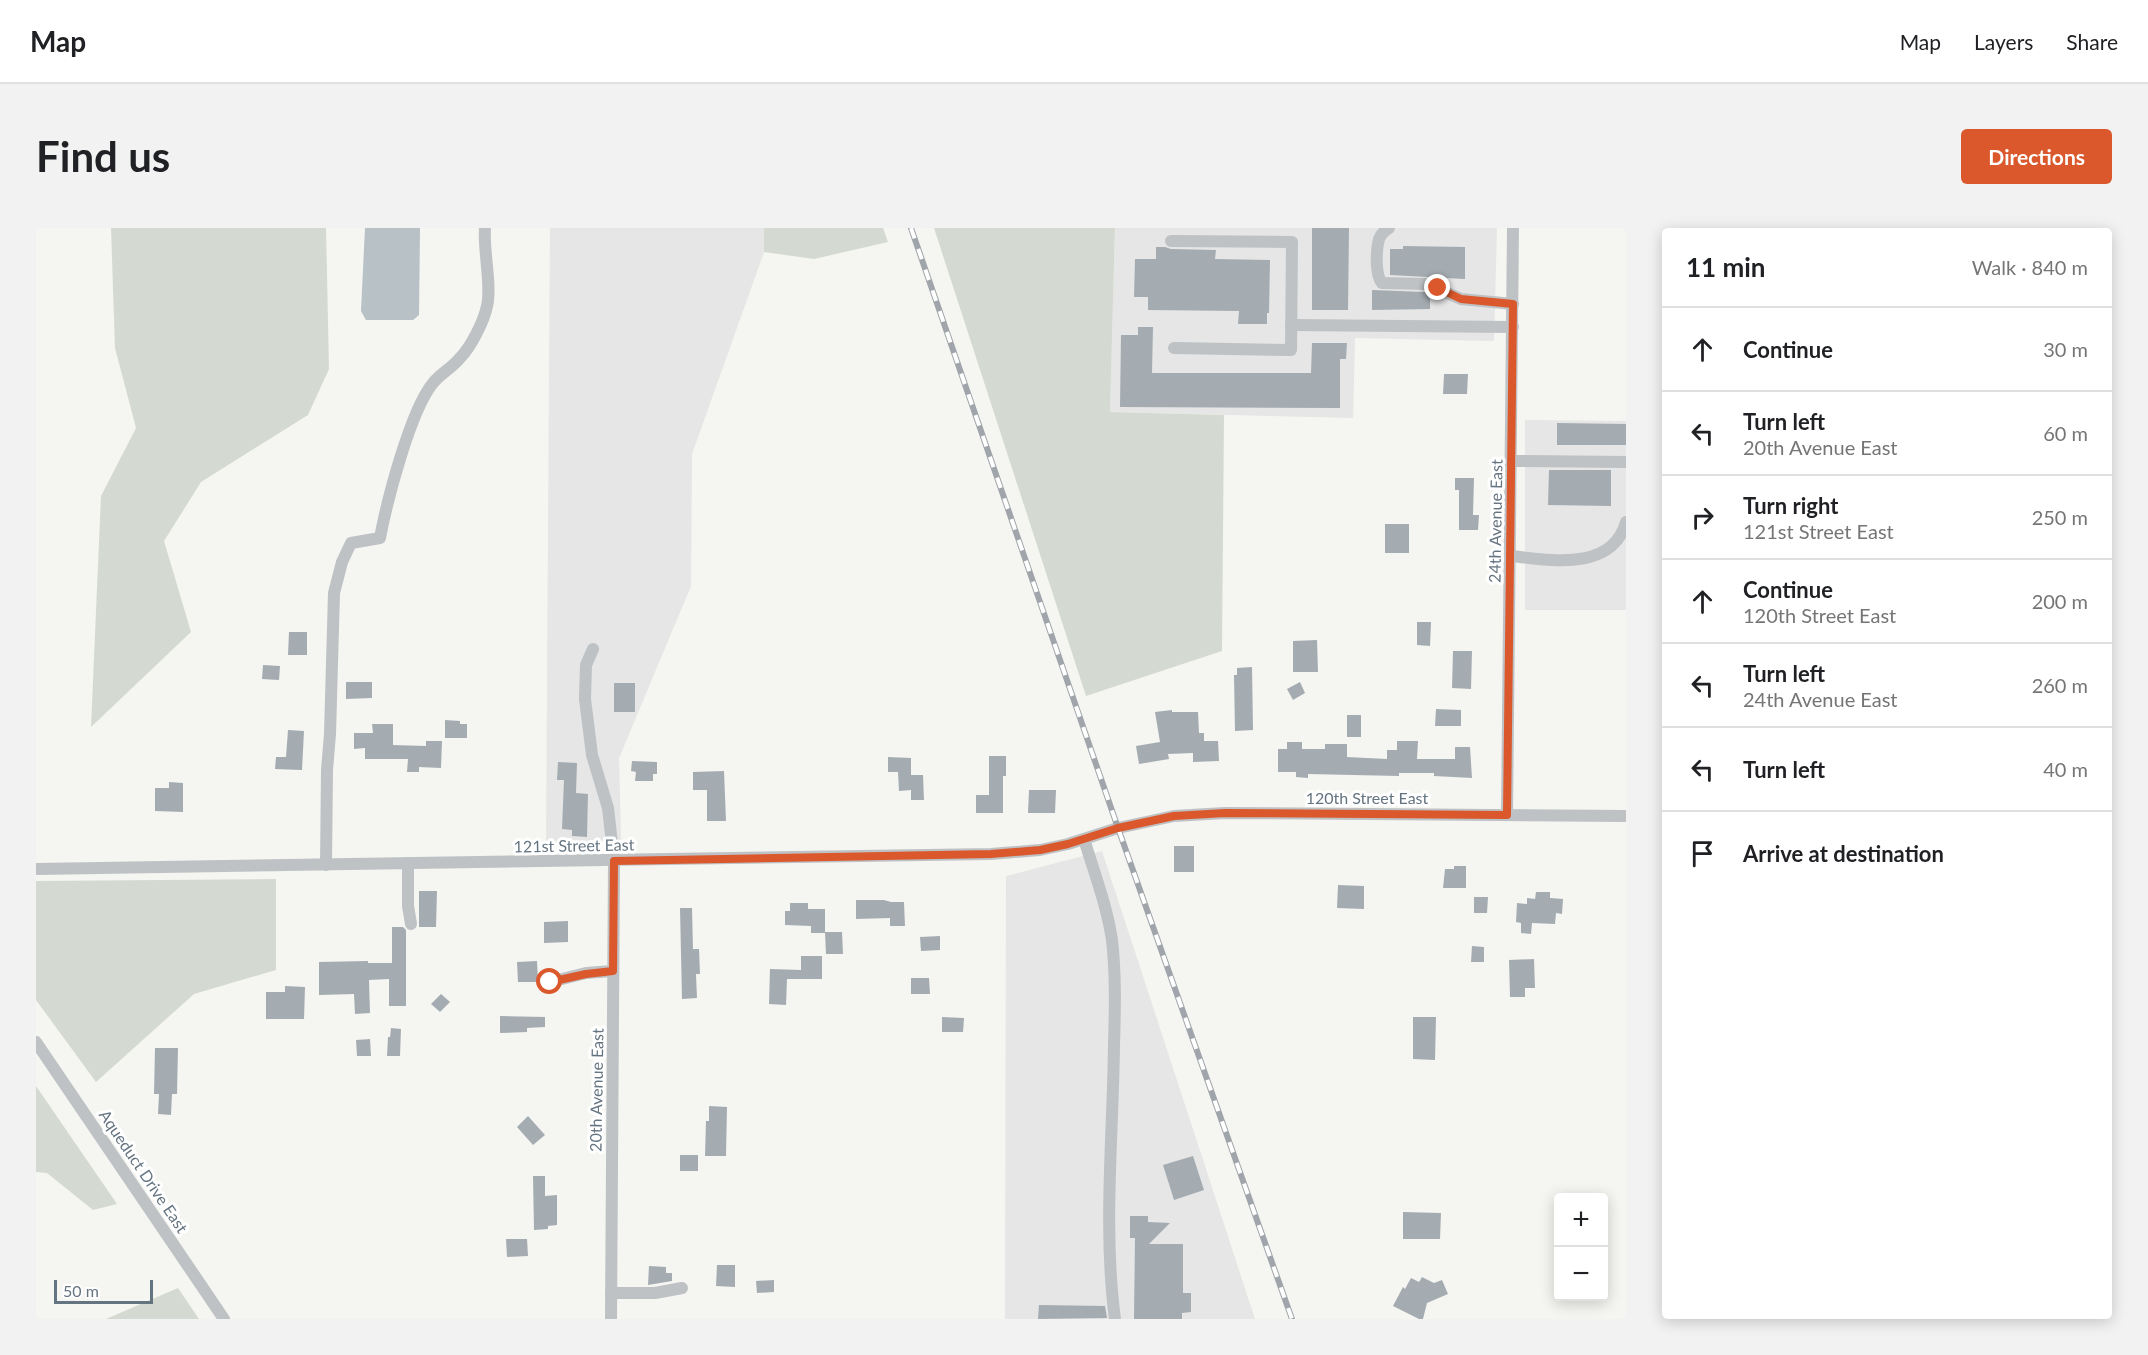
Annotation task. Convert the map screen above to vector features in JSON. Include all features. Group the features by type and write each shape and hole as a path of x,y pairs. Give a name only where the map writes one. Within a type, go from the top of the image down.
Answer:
{"street":[{"path":"326,865 334,593 342,562 351,543 380,538 402,456 423,399 434,382 461,358 483,319 488,303 485,228"},
{"path":"1389,228 1379,238 1378,275 1382,283 1427,284 1461,299 1513,304"},
{"name":"24th Avenue East","path":"1507,815 1514,228"},
{"path":"1171,241 1292,242 1291,350 1174,348"},
{"path":"1291,325 1513,327"},
{"path":"1512,461 1626,462"},
{"path":"1511,556 1548,560 1593,556 1619,541 1626,522"},
{"name":"20th Avenue East","path":"593,649 586,664 585,699 592,755 608,808 614,861 611,1319"},
{"name":"120th Street East","path":"1109,831 1174,816 1225,813 1626,816"},
{"name":"121st Street East","path":"36,869 991,854 1040,850 1109,831"},
{"path":"1084,839 1104,903 1112,941 1115,1005 1109,1223 1111,1285 1115,1319"},
{"path":"408,863 408,906 411,924"},
{"path":"550,982 613,971"},
{"name":"Aqueduct Drive East","path":"36,1042 224,1319"},
{"path":"611,1293 655,1293 682,1288"}],"shaded area":[{"path":"111,228 326,228 329,369 308,415 201,482 164,541 191,632 91,727 101,496 136,428 115,348"},
{"path":"365,228 420,228 419,315 413,320 366,320 361,311"},
{"path":"550,228 764,228 764,252 692,454 691,586 619,758 621,842 546,846"},
{"path":"764,228 883,228 888,242 814,259 764,252"},
{"path":"934,228 1115,228 1110,412 1224,415 1222,651 1086,696"},
{"path":"1115,228 1497,228 1494,341 1355,338 1353,418 1110,412"},
{"path":"1525,420 1626,421 1626,610 1525,610"},
{"path":"1102,851 1255,1319 1005,1319 1006,876"},
{"path":"276,879 276,970 194,994 96,1082 36,1000 36,881"},
{"path":"36,1086 117,1204 93,1210 47,1173 36,1172"},
{"path":"178,1288 199,1319 106,1319"}],"building":[{"path":"1312,228 1349,228 1348,310 1312,310"},
{"path":"1403,246 1465,247 1465,279 1390,275 1390,249 1403,249"},
{"path":"1156,247 1216,250 1215,259 1270,260 1267,324 1238,324 1239,311 1148,310 1148,297 1134,297 1135,259 1156,259"},
{"path":"1372,290 1425,292 1430,294 1430,309 1372,310"},
{"path":"1138,327 1153,327 1152,373 1311,373 1312,343 1347,343 1346,359 1340,359 1340,408 1120,407 1121,335 1138,335"},
{"path":"1444,374 1468,374 1467,394 1443,394"},
{"path":"1557,423 1626,424 1626,445 1557,445"},
{"path":"1549,470 1611,470 1611,506 1548,505"},
{"path":"1455,478 1474,478 1473,515 1479,515 1478,530 1459,530 1459,490 1455,490"},
{"path":"1385,524 1409,524 1409,553 1385,553"},
{"path":"1417,622 1431,622 1430,646 1417,645"},
{"path":"289,632 307,632 307,655 288,655"},
{"path":"1317,640 1318,672 1293,672 1293,641"},
{"path":"1453,651 1472,651 1471,689 1452,688"},
{"path":"263,665 280,666 279,680 262,679"},
{"path":"1252,667 1253,730 1235,731 1234,675 1237,675 1237,668"},
{"path":"346,682 372,682 372,698 346,699"},
{"path":"1300,682 1305,693 1293,700 1287,689"},
{"path":"614,683 635,683 635,712 614,712"},
{"path":"1436,709 1461,710 1461,726 1435,726"},
{"path":"1172,710 1172,712 1198,712 1199,733 1204,733 1204,741 1218,741 1219,761 1193,762 1193,753 1168,754 1169,759 1139,764 1136,746 1160,742 1155,712"},
{"path":"1347,715 1361,715 1361,737 1347,737"},
{"path":"445,720 467,724 467,738 445,738"},
{"path":"372,724 393,724 393,745 426,746 426,741 442,741 441,768 419,767 419,772 407,772 408,759 365,759 365,748 354,749 354,733 373,733"},
{"path":"288,730 304,731 302,770 275,769 276,757 286,757"},
{"path":"1397,741 1418,741 1417,759 1455,759 1455,747 1470,747 1472,778 1434,776 1434,773 1399,773 1399,776 1308,774 1308,778 1296,777 1296,772 1278,772 1278,749 1287,749 1287,742 1302,742 1302,749 1325,749 1325,744 1347,744 1347,757 1387,759 1387,750 1397,750"},
{"path":"989,756 1006,756 1006,776 1003,776 1003,813 976,813 976,795 989,795"},
{"path":"888,757 911,758 911,775 923,775 924,800 911,800 911,790 899,791 898,772 888,772"},
{"path":"632,761 657,762 657,774 653,774 653,781 635,781 636,772 631,771"},
{"path":"558,762 577,763 576,793 588,794 587,837 572,836 572,830 562,829 564,780 557,780"},
{"path":"724,771 726,821 707,821 707,790 693,790 693,772"},
{"path":"169,782 183,783 183,812 155,811 155,788 169,788"},
{"path":"1029,790 1056,790 1055,813 1028,813"},
{"path":"1174,846 1194,846 1194,872 1174,872"},
{"path":"1454,866 1466,866 1466,888 1443,888 1445,869 1454,869"},
{"path":"1338,885 1364,886 1364,909 1337,908"},
{"path":"419,891 437,891 436,927 419,927"},
{"path":"1536,892 1550,892 1550,898 1563,899 1562,914 1556,913 1555,924 1532,923 1531,934 1521,933 1521,923 1516,922 1517,903 1527,904 1527,898 1535,899"},
{"path":"1474,897 1488,897 1487,913 1474,913"},
{"path":"856,900 904,902 905,926 890,926 890,918 856,919"},
{"path":"790,903 808,903 808,909 825,909 825,933 811,933 811,926 785,925 785,911 790,911"},
{"path":"680,908 692,908 693,949 699,949 700,974 696,974 697,998 682,999"},
{"path":"568,921 568,942 544,943 544,922"},
{"path":"392,927 403,927 406,930 406,1006 389,1006 389,979 369,980 370,1013 355,1014 354,994 319,995 319,962 392,963"},
{"path":"825,932 842,932 843,954 826,954"},
{"path":"940,936 940,950 921,951 920,937"},
{"path":"1472,946 1484,947 1484,962 1471,962"},
{"path":"801,956 822,956 822,979 787,979 786,1005 769,1004 770,969 801,970"},
{"path":"1534,959 1535,988 1525,988 1525,997 1510,997 1509,960"},
{"path":"537,961 538,982 518,982 517,962"},
{"path":"911,978 929,978 930,994 911,994"},
{"path":"285,986 305,987 304,1019 266,1019 266,992 285,992"},
{"path":"441,994 450,1002 440,1012 431,1004"},
{"path":"500,1016 545,1017 545,1027 527,1028 527,1032 500,1033"},
{"path":"942,1017 964,1018 963,1032 942,1032"},
{"path":"1413,1017 1436,1017 1435,1060 1413,1059"},
{"path":"391,1028 401,1029 400,1056 387,1056"},
{"path":"370,1039 371,1056 357,1056 356,1040"},
{"path":"155,1048 178,1048 177,1094 172,1094 171,1115 158,1114 159,1094 154,1094"},
{"path":"709,1106 727,1107 726,1156 705,1156"},
{"path":"528,1116 545,1135 533,1145 517,1127"},
{"path":"680,1155 698,1155 698,1171 680,1171"},
{"path":"1193,1156 1204,1190 1174,1200 1163,1165"},
{"path":"533,1176 545,1176 545,1196 557,1195 557,1225 548,1226 548,1229 534,1230"},
{"path":"1403,1212 1441,1213 1440,1239 1403,1239"},
{"path":"1130,1216 1148,1216 1148,1222 1170,1223 1149,1244 1183,1244 1183,1293 1191,1293 1191,1312 1182,1313 1182,1319 1134,1319 1135,1238 1130,1238"},
{"path":"506,1239 527,1239 528,1256 507,1257"},
{"path":"717,1265 735,1265 735,1287 716,1286"},
{"path":"649,1266 666,1267 666,1273 672,1273 672,1281 648,1285"},
{"path":"1422,1277 1434,1283 1442,1280 1448,1294 1427,1303 1423,1319 1419,1319 1393,1306 1403,1287 1405,1289 1411,1278 1419,1282"},
{"path":"774,1280 774,1292 757,1293 756,1281"},
{"path":"1039,1305 1105,1306 1107,1318 1038,1319"}],"railway":[{"path":"911,228 1118,828 1292,1319"}],"route":[{"path":"550,982 613,971 614,861 991,854 1040,850 1068,844 1118,828 1174,816 1225,813 1507,815 1513,304 1461,299 1438,288"}]}
